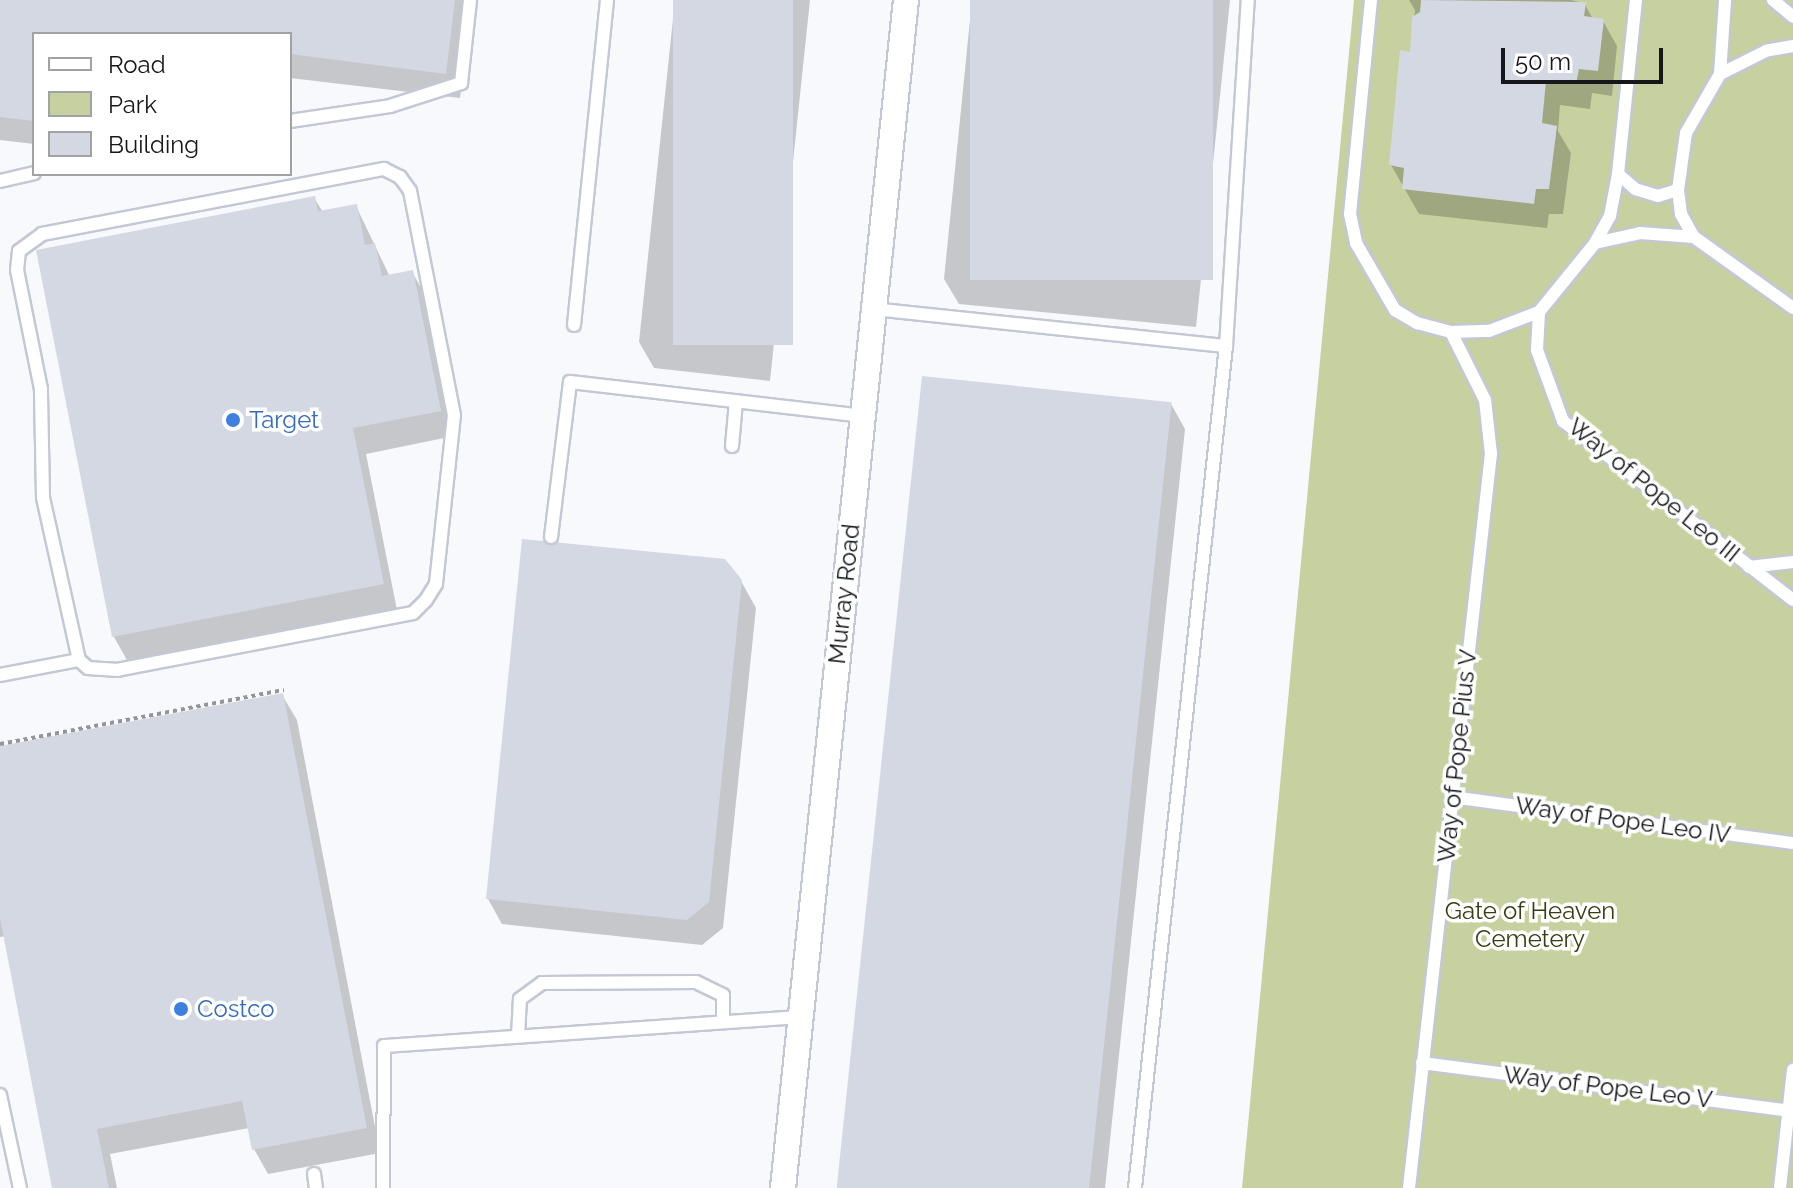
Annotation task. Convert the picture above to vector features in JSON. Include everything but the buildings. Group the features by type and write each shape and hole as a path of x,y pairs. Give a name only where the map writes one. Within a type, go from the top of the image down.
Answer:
{"street":[{"name":"Murray Road","path":"783,1188 906,0"}],"lane":[{"path":"292,121 390,106 461,83 470,0"},
{"path":"574,325 607,0"},
{"path":"1135,1188 1226,346 1248,0"},
{"path":"1371,0 1350,214 1356,243 1395,310 1417,323 1451,332 1489,331 1539,312 1595,243 1610,216 1618,174 1636,0"},
{"path":"1725,0 1720,74 1686,133 1678,190 1681,214 1694,237 1793,308"},
{"path":"1773,0 1793,17"},
{"path":"1720,74 1766,51 1793,46"},
{"path":"0,675 79,660 98,671 118,670 413,613 426,600 436,584 454,415 410,191 400,177 384,169 42,234 19,251 17,270 41,389 43,497 79,660"},
{"path":"0,181 32,173"},
{"path":"1618,174 1635,189 1658,196 1678,190"},
{"path":"1595,243 1640,233 1694,237"},
{"path":"873,309 1226,346"},
{"name":"Way of Pope Leo III","path":"1539,312 1537,350 1563,421 1793,600"},
{"name":"Way of Pope Pius V","path":"1409,1188 1491,454 1485,400 1451,332"},
{"path":"551,537 570,382 862,416"},
{"path":"732,446 736,401"},
{"path":"1749,567 1793,562"},
{"name":"Way of Pope Leo IV","path":"1452,797 1793,843"},
{"path":"518,1036 520,999 542,983 696,982 723,995 723,1022"},
{"path":"383,1188 384,1046 801,1017"},
{"name":"Way of Pope Leo V","path":"1422,1063 1791,1110"},
{"path":"1780,1188 1793,1070"},
{"path":"0,1095 20,1188"},
{"path":"314,1174 316,1188"}],"path":[{"path":"0,744 284,690"}],"green space":[{"name":"Gate of Heaven Cemetery","path":"1354,0 1793,0 1793,1188 1242,1188"}],"place":[{"name":"Target","path":"233,420"},
{"name":"Costco","path":"181,1009"}]}
